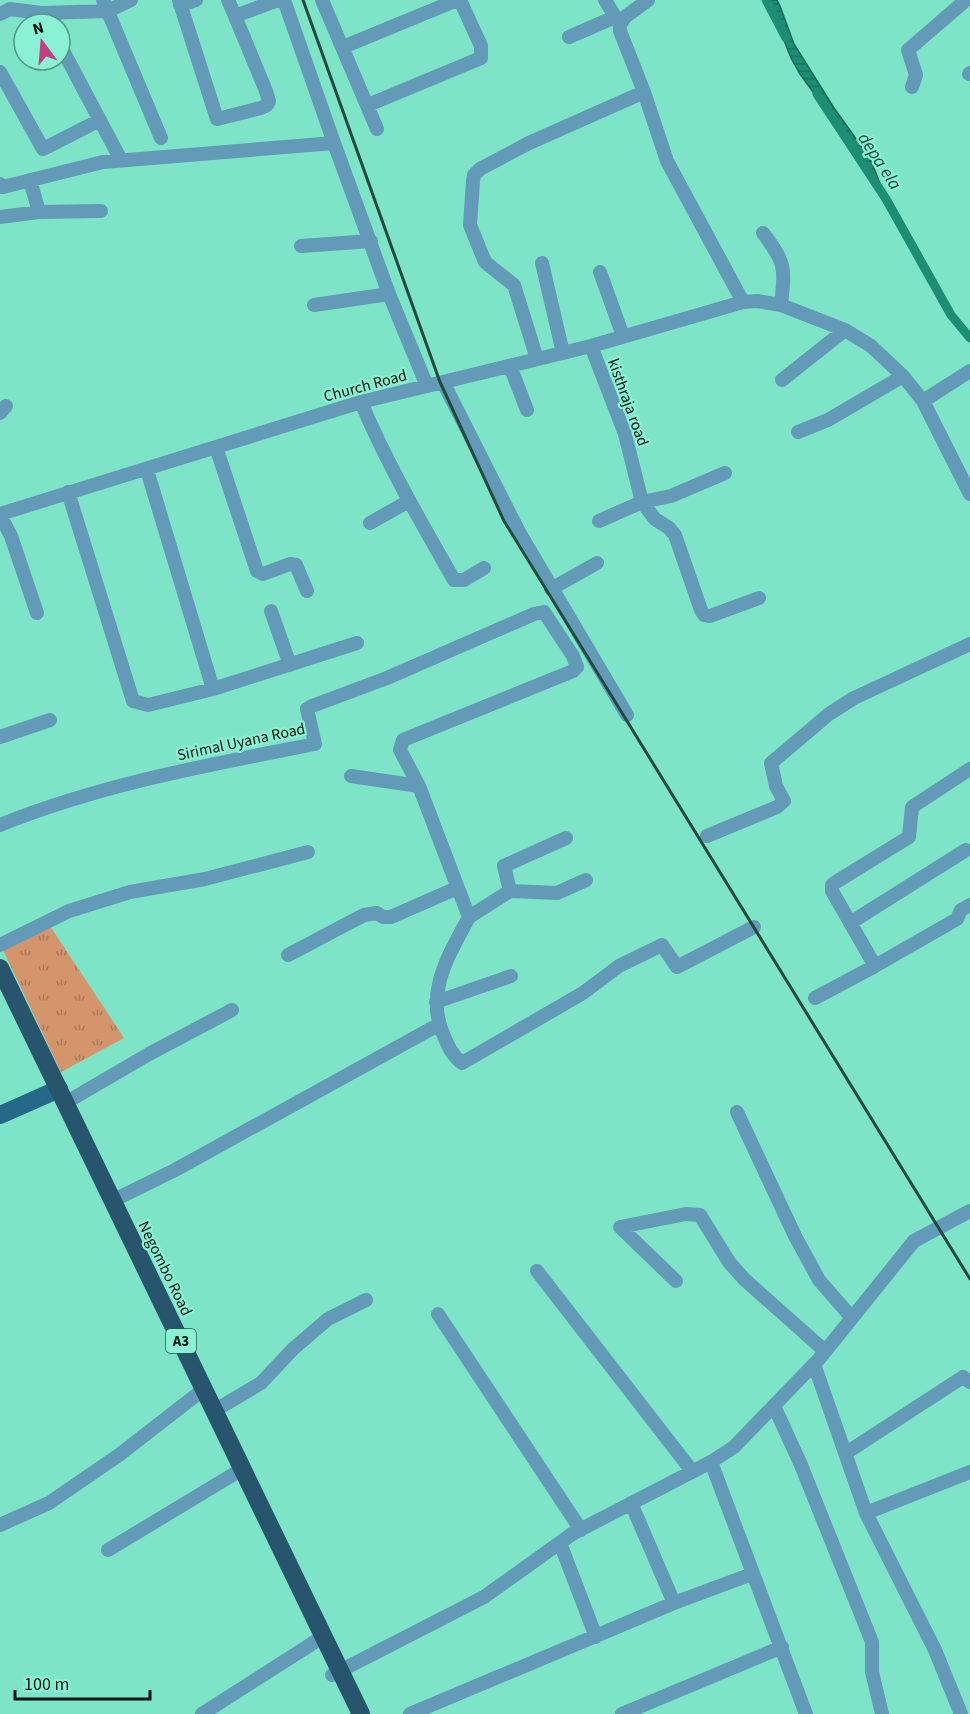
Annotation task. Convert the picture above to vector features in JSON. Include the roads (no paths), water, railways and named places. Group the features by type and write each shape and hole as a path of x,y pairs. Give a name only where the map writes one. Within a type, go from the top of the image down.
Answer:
{"highway":[{"name":"Negombo Road","path":"0,968 57,1095 200,1392 214,1410 319,1638"},
{"name":"Negombo Road","path":"0,993 57,1095 112,1201 200,1392 234,1474 337,1673 362,1714"},
{"name":"Negombo Road","path":"337,1673 351,1714"}],"main road":[{"path":"0,1115 57,1095"}],"street":[{"path":"72,12 131,0"},
{"path":"196,0 179,2 217,119 261,108 267,105 268,101 266,91 228,0"},
{"path":"235,16 278,0"},
{"path":"284,0 389,294 427,386"},
{"path":"322,0 377,129"},
{"path":"343,46 459,0 481,46 481,57 368,105"},
{"path":"606,0 617,21 644,92 667,161 742,302"},
{"path":"569,37 617,21 648,0"},
{"path":"912,87 916,75 908,50 966,0"},
{"path":"105,5 161,138"},
{"path":"0,14 10,9 22,12"},
{"path":"72,68 121,160"},
{"path":"0,72 43,149 100,120"},
{"path":"537,359 514,285 485,262 470,225 474,175 480,168 529,143 644,92"},
{"path":"0,184 3,187 103,162 334,143"},
{"path":"30,180 39,212"},
{"path":"0,217 39,212 101,211"},
{"path":"763,233 777,250 783,267 781,305"},
{"path":"301,246 371,241"},
{"path":"542,263 563,353"},
{"path":"600,272 623,336"},
{"path":"314,305 389,294"},
{"name":"Church Road","path":"0,515 361,402 591,346 742,302 757,301 781,305 844,330 871,346 903,376 923,401 970,494"},
{"path":"782,380 844,330"},
{"name":"kisthraja road","path":"591,346 625,434 642,502"},
{"path":"510,366 527,410"},
{"path":"923,401 970,371"},
{"path":"798,432 828,420 903,376"},
{"path":"443,382 514,523 627,715"},
{"path":"361,402 374,433 409,501 454,580 464,580 484,568"},
{"path":"216,447 257,571 263,574 290,564 296,565 307,591"},
{"path":"147,470 213,689"},
{"path":"599,521 642,502 670,496 725,473"},
{"path":"68,492 133,701 148,705 213,689 357,644"},
{"path":"370,523 409,501"},
{"path":"642,502 651,514 675,535 705,615 710,616 759,598"},
{"path":"0,515 11,536 37,613"},
{"path":"551,589 597,563"},
{"path":"272,611 290,665"},
{"name":"Sirimal Uyana Road","path":"0,825 102,790 175,771 315,744 307,709 312,706 387,678 534,614 544,612 573,656 577,667 573,671 403,740 399,750 419,786"},
{"path":"707,836 777,807 784,801 776,786 771,763 830,714 854,698 968,645"},
{"path":"0,737 50,720"},
{"path":"875,966 832,891 832,885 909,837 912,807 970,769"},
{"path":"351,776 419,786 469,917"},
{"path":"510,891 504,866 566,838"},
{"path":"850,923 969,851"},
{"path":"0,945 69,911 130,892 205,879 308,852"},
{"path":"586,880 557,893 510,891 469,917 449,956 436,993 438,1025 452,1055 462,1063 583,993 619,966 646,952 663,945 677,967 754,927"},
{"path":"288,955 364,915 377,913 383,918 392,917 457,888"},
{"path":"815,998 957,919 961,910 970,904"},
{"path":"436,1002 511,976"},
{"path":"57,1095 149,1054 232,1010"},
{"path":"112,1201 175,1170 438,1025"},
{"path":"737,1112 795,1236 819,1280 852,1318"},
{"path":"337,1673 484,1597 581,1530 711,1462 734,1447 814,1364 914,1241 970,1210"},
{"path":"676,1281 620,1227 686,1214 700,1215 729,1262 744,1280 825,1351"},
{"path":"537,1271 692,1471"},
{"path":"214,1410 261,1383 293,1349 328,1319 366,1300"},
{"path":"438,1314 581,1530"},
{"path":"814,1364 866,1513 935,1650 961,1714"},
{"path":"846,1453 963,1377 970,1382"},
{"path":"0,1525 48,1503 119,1455 200,1392"},
{"path":"774,1406 801,1465 872,1642 872,1672 882,1714"},
{"path":"711,1462 806,1714"},
{"path":"866,1513 970,1472"},
{"path":"108,1550 234,1474"},
{"path":"632,1503 674,1603"},
{"path":"560,1543 596,1637"},
{"path":"410,1714 674,1603 752,1574"},
{"path":"202,1714 319,1638"},
{"path":"622,1714 782,1647"}],"water":[{"path":"768,0 777,0 794,44 834,108 870,158 886,199 863,161 800,74 791,58"}],"waterway":[{"name":"depa ela","path":"766,0 786,38"},
{"name":"depa ela","path":"817,94 886,199 951,315 970,338"}],"railway":[{"path":"303,0 440,382 504,521 970,1279"}]}
